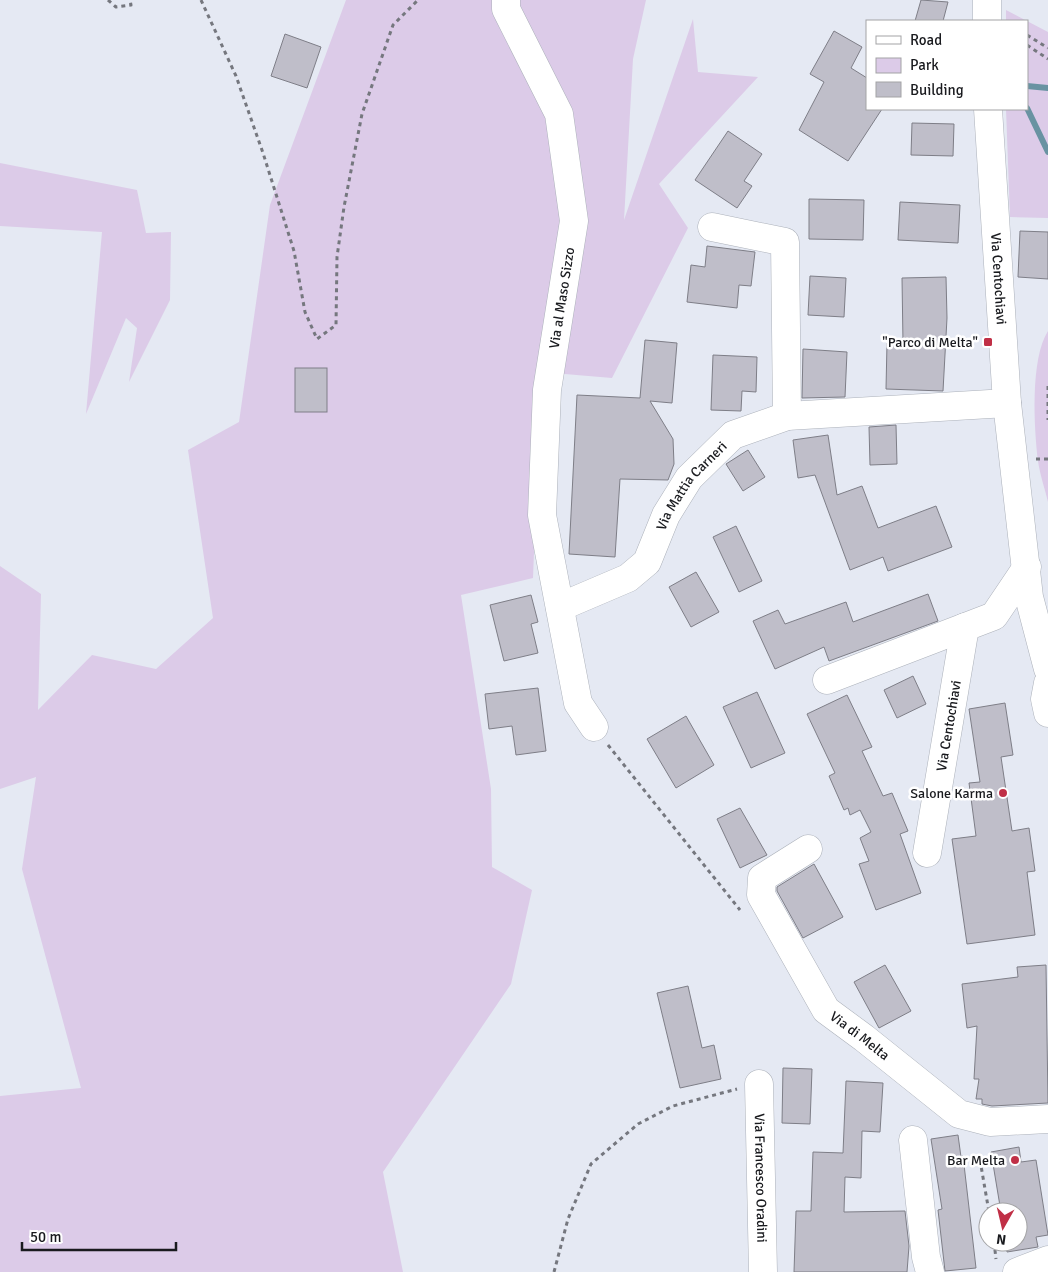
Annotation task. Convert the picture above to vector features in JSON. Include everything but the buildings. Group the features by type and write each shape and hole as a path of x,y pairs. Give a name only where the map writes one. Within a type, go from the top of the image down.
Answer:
{"street":[{"name":"Via al Maso Sizzo","path":"506,0 506,9 558,114 574,221 547,390 542,515 560,606"},
{"path":"987,0 987,20"},
{"name":"Via Centochiavi","path":"988,110 1007,403 1029,597 1048,670"},
{"path":"712,227 785,242 788,416"},
{"name":"Via Mattia Carneri","path":"560,606 628,578 641,568 647,562 666,515 689,478 733,435 788,416 1007,403"},
{"path":"827,680 994,616 1027,567"},
{"path":"1029,597 1048,620"},
{"path":"560,606 578,703 594,727"},
{"name":"Via Centochiavi","path":"927,854 965,627"},
{"path":"1048,682 1045,699 1048,713"},
{"name":"Via di Melta","path":"808,849 762,878 761,894 826,1010 959,1114 990,1122 1048,1119"},
{"name":"Via Francesco Oradini","path":"759,1084 763,1272"},
{"path":"913,1140 926,1257 930,1272"},
{"path":"1007,1268 1048,1260"},
{"path":"1043,1272 1048,1260"}],"path":[{"path":"108,0 116,7 131,5 130,0"},
{"path":"201,0 236,76 263,153 294,251 305,312 317,339 336,325 337,257 344,207 362,114 393,25 418,0"},
{"path":"1028,36 1048,48"},
{"path":"1028,46 1048,59"},
{"path":"1048,386 1048,420"},
{"path":"594,727 746,918"},
{"path":"554,1272 568,1219 591,1164 638,1124 673,1106 759,1084"},
{"path":"980,1160 987,1202"},
{"path":"999,1252 1007,1268"}],"green space":[{"path":"346,0 646,0 633,59 624,220 693,19 698,72 758,77 659,184 688,228 612,378 541,372 533,578 461,595 491,789 492,867 532,890 511,984 383,1172 403,1272 0,1272 0,1096 81,1088 22,869 36,777 0,789 0,566 41,594 38,710 92,655 156,669 213,618 188,450 239,422 270,205"},
{"path":"1006,10 1025,20 1006,20"},
{"path":"1028,22 1048,32 1048,218 1010,217 1006,110 1028,110"},
{"path":"0,163 137,190 146,233 171,232 170,300 129,382 137,328 126,318 86,414 102,232 0,226"},
{"path":"1048,331 1048,502 1038,461 1035,431 1035,394 1038,358"}],"waterway":[{"path":"1028,86 1048,88"},
{"path":"1028,110 1048,152"}],"place":[{"name":"\"Parco di Melta\"","path":"988,342"},
{"name":"Salone Karma","path":"1003,793"},
{"name":"Bar Melta","path":"1015,1160"}]}
